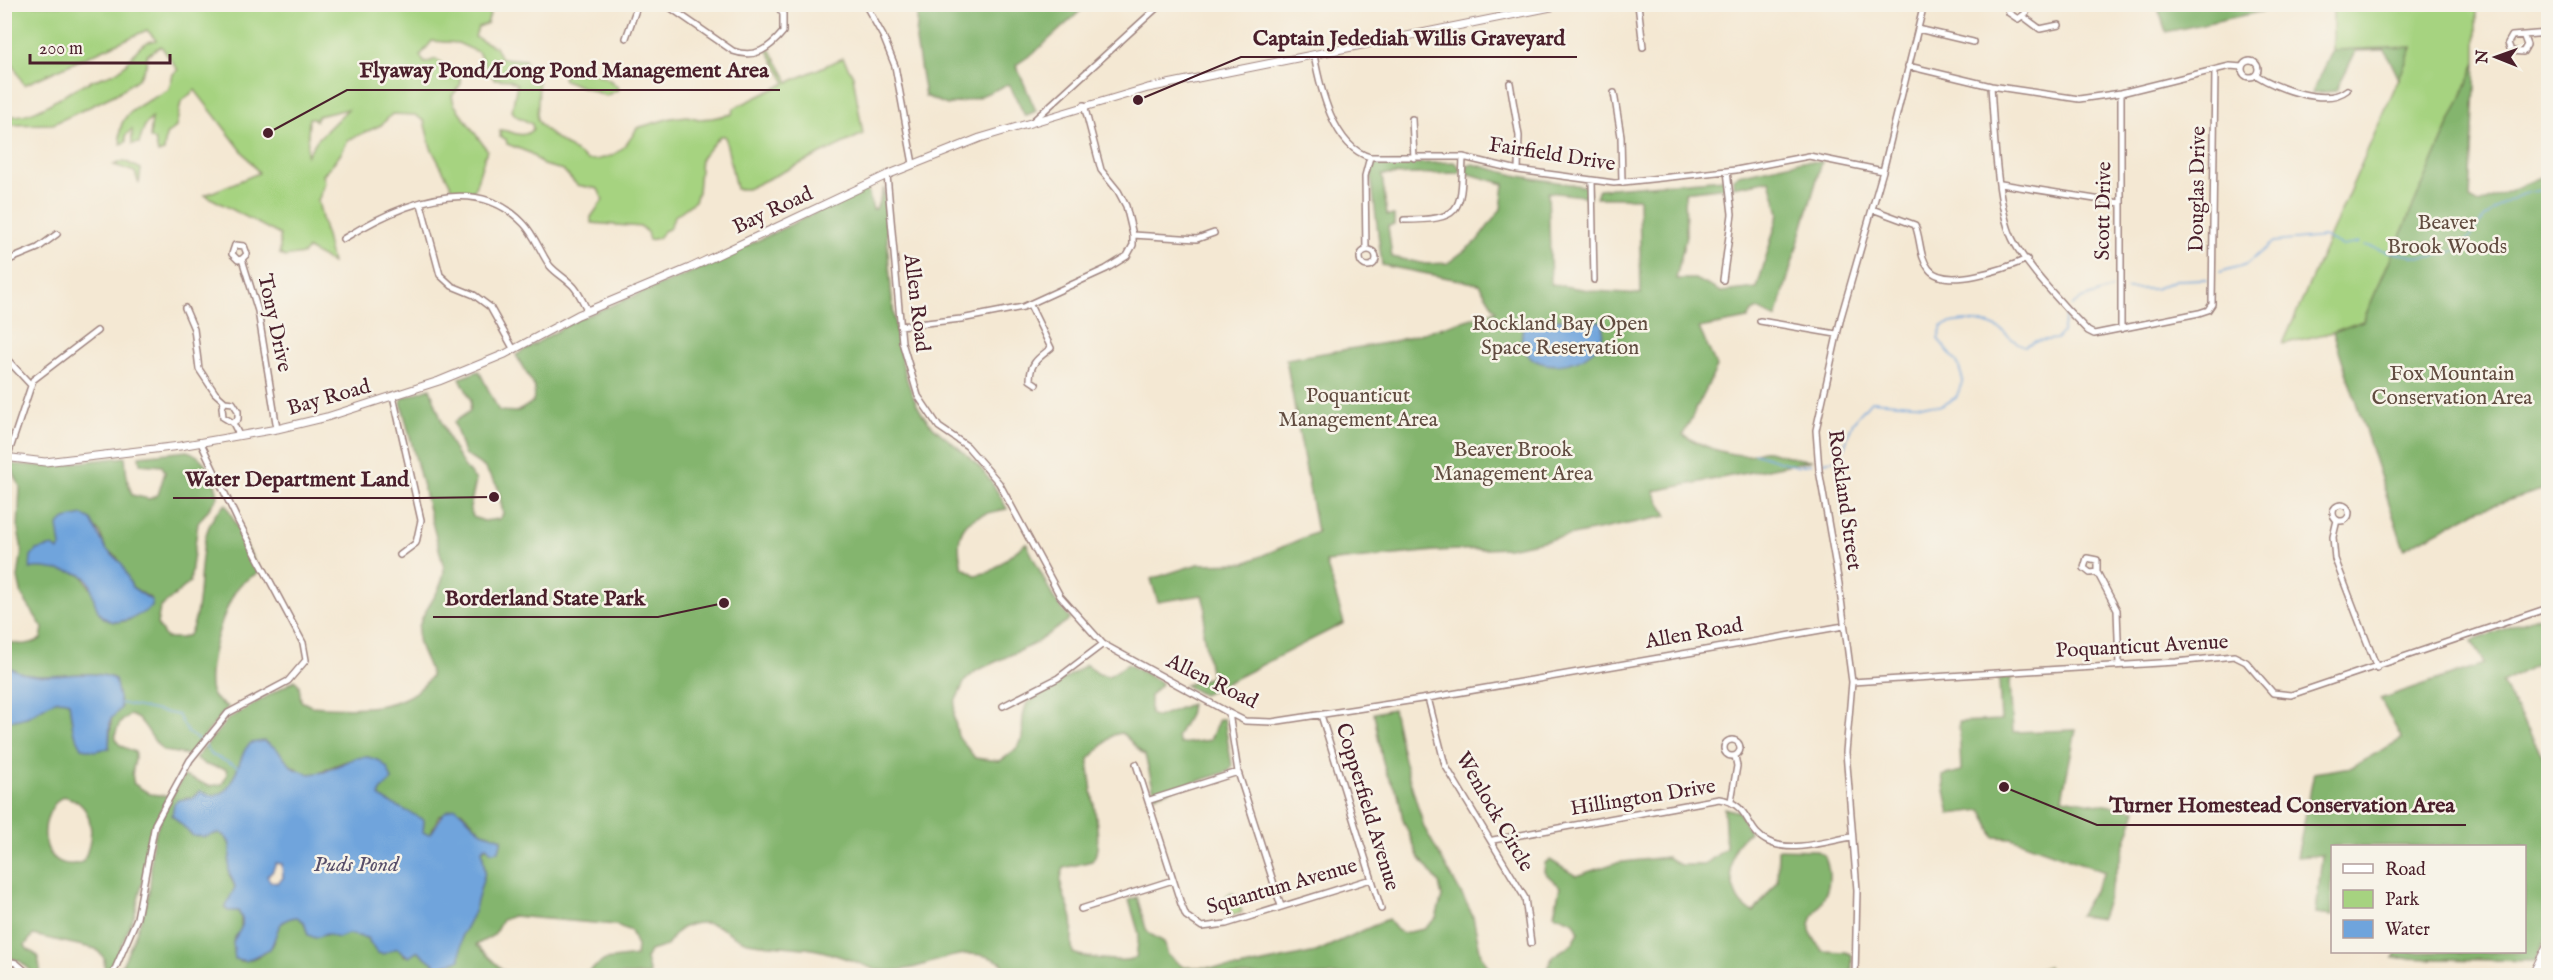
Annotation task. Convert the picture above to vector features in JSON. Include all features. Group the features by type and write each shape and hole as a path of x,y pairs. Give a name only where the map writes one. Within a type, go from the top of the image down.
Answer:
{"main road":[{"name":"Bay Road","path":"6,457 45,462 201,443 278,429 393,396 468,370 514,350 588,311 701,263 887,175 980,138 1084,105 1154,87 1566,4"},
{"path":"2532,975 2548,944"}],"street":[{"path":"626,38 638,4"},
{"path":"665,4 733,51 745,56 755,55 766,49 783,32 783,14 776,4"},
{"path":"865,4 883,36 895,66 913,164"},
{"path":"1032,122 1161,4"},
{"path":"1638,4 1643,47"},
{"name":"Rockland Street","path":"1855,975 1857,890 1846,752 1852,682 1816,439 1819,409 1836,334 1883,171 1924,4"},
{"path":"1984,4 2009,5 2012,17 2024,16 2040,29 2059,25"},
{"path":"2024,16 2025,5"},
{"path":"1918,29 1973,42"},
{"path":"2524,37 2548,33"},
{"path":"1314,55 1321,93 1327,108 1349,144 1361,154 1370,157 1365,173 1366,250"},
{"path":"1908,66 1991,86 2079,99 2121,93 2215,70 2242,67 2248,61 2254,62 2258,69 2256,75 2250,78 2245,76 2242,67"},
{"name":"Douglas Drive","path":"2121,329 2211,309 2215,70"},
{"path":"2256,75 2309,96 2334,96 2347,90"},
{"path":"1510,84 1520,136 1518,170"},
{"path":"1991,86 2001,184 2009,229 2027,259 2088,331 2094,334 2121,329"},
{"path":"1614,93 1621,136 1622,183"},
{"name":"Scott Drive","path":"2121,93 2121,329"},
{"path":"900,326 961,319 1030,304 1121,261 1130,252 1133,235 1126,206 1118,191 1101,170 1084,105"},
{"path":"1412,119 1414,158"},
{"name":"Fairfield Drive","path":"1370,157 1463,157 1518,170 1622,183 1727,171 1809,156 1883,171"},
{"path":"1404,220 1441,218 1455,209 1461,195 1463,157"},
{"path":"1723,280 1732,214 1727,171"},
{"name":"Allen Road","path":"887,175 903,352 918,396 927,413 939,427 967,446 999,483 1060,596 1103,644 1245,721 1261,723 1321,715 1844,626"},
{"path":"1592,181 1594,280"},
{"path":"2001,184 2120,203"},
{"path":"343,239 376,219 421,204 470,195 513,213 530,231 554,271 573,286 588,311"},
{"path":"421,204 435,264 440,275 452,286 474,295 490,307 514,350"},
{"path":"1872,209 1908,220 1915,225 1929,269 1942,278 1950,279 1986,272 2027,259"},
{"path":"1133,235 1197,239 1214,233"},
{"path":"4,262 38,248 57,234"},
{"name":"Tony Drive","path":"242,259 258,311 278,429"},
{"path":"1030,304 1051,348 1038,357 1030,369 1030,380 1036,384"},
{"path":"185,308 194,329 199,369 215,393 225,402 233,403 238,411 238,419 233,423"},
{"path":"1760,321 1836,334"},
{"path":"6,457 30,384 42,370 97,331"},
{"path":"4,356 30,384"},
{"path":"393,396 421,520 416,543 400,555"},
{"path":"225,402 222,407 223,417 233,423 239,435"},
{"path":"112,975 137,918 143,894 150,839 155,825 190,760 228,713 288,681 306,660 303,643 237,519 201,443"},
{"path":"2337,520 2333,537 2335,559 2377,668"},
{"path":"2097,572 2117,610 2119,665"},
{"name":"Poquanticut Avenue","path":"1852,682 2234,656 2246,662 2270,690 2285,696 2377,668 2548,608"},
{"path":"1003,706 1058,678 1103,644"},
{"name":"Wenlock Circle","path":"1428,698 1445,765 1493,840 1525,898 1531,943"},
{"path":"1229,713 1238,772 1281,906"},
{"name":"Copperfield Avenue","path":"1321,715 1381,909"},
{"path":"1731,801 1737,766 1735,756"},
{"name":"Squantum Avenue","path":"1136,764 1150,800 1186,916 1202,927 1226,924 1371,879"},
{"path":"1150,800 1238,772"},
{"name":"Hillington Drive","path":"1493,840 1719,799 1731,801 1742,808 1761,837 1778,845 1791,847 1852,837"},
{"path":"1081,909 1173,880"},
{"path":"4,960 19,965 31,975"}],"green space":[{"path":"918,4 1087,5 1035,52 1016,65 1036,111 1025,116 1009,84 976,98 947,105 925,96 916,41"},
{"path":"1498,4 1545,5 1501,14"},
{"path":"4,5 484,5 490,14 487,24 478,27 475,37 495,47 501,58 525,60 527,69 538,81 537,118 539,123 587,160 611,156 623,148 637,128 671,118 687,116 699,119 732,114 734,108 786,83 768,51 770,49 789,82 843,58 853,76 863,134 747,189 736,189 725,136 720,136 701,158 695,201 675,216 669,229 658,238 649,240 647,232 642,227 591,223 591,217 603,200 598,189 577,185 563,170 543,165 530,153 507,144 506,139 500,137 500,130 521,135 533,129 532,124 516,116 512,111 517,84 509,80 494,79 478,52 458,43 432,41 420,56 425,63 436,59 460,77 461,84 452,96 454,104 487,150 474,191 454,191 431,148 424,121 415,115 392,114 381,125 348,140 340,155 323,175 325,182 318,201 332,263 308,249 303,254 285,257 280,254 280,235 205,195 259,173 195,90 181,102 176,127 166,135 164,151 158,153 155,140 150,138 152,118 145,125 139,143 132,144 132,129 126,135 126,142 121,144 120,132 127,116 134,109 169,89 173,74 178,70 161,46 147,55 146,66 139,78 116,94 53,124 5,125 5,116 28,114 38,110 78,87 119,70 139,48 156,40 147,30 24,85 5,50","holes":["348,109 317,140 307,155 309,118 316,121 318,116"]},
{"path":"2157,5 2264,5 2264,11 2166,32"},
{"path":"2333,5 2476,5 2476,63 2363,321 2333,332 2283,344 2412,48 2333,50"},
{"path":"2412,47 2399,79 2385,50 2356,51 2336,91 2312,93 2333,50"},
{"name":"Fox Mountain Conservation Area","path":"2476,63 2470,199 2479,204 2548,174 2548,488 2478,510 2404,549 2333,332 2363,321"},
{"path":"570,72 603,76 619,89 606,96 564,80 563,77"},
{"path":"124,161 141,169 139,184 135,172 114,165"},
{"path":"1802,161 1822,162 1776,318 1758,309 1752,312 1748,319 1699,328 1717,367 1683,435 1698,443 1733,454 1750,455 1766,451 1813,460 1654,491 1667,516 1508,548 1435,551 1326,562 1344,623 1203,695 1185,685 1211,677 1203,632 1206,610 1202,595 1158,602 1151,579 1198,564 1245,563 1317,532 1286,359 1392,342 1496,311 1479,284 1382,265 1371,176 1374,165 1454,162 1460,168 1460,173 1382,175 1387,215 1394,215 1394,225 1388,226 1392,257 1426,264 1448,263 1477,241 1501,209 1504,184 1466,173 1467,166 1473,164 1519,176 1588,187 1590,197 1548,192 1551,284 1595,291 1641,294 1639,198 1596,198 1599,189 1724,179 1727,187 1685,192 1686,235 1676,279 1695,279 1721,292 1757,288 1779,213 1770,180 1733,187 1733,179 1738,175"},
{"path":"867,188 873,209 876,209 884,188 893,308 905,371 914,398 930,424 985,473 1007,509 982,515 966,525 959,541 962,567 975,575 990,572 1026,543 1053,597 1070,619 1034,644 976,671 965,681 955,702 954,717 958,736 975,758 1000,761 1018,746 1021,740 1027,703 1086,665 1099,674 1109,676 1128,664 1162,683 1150,696 1150,714 1157,717 1191,704 1189,715 1177,737 1180,744 1210,740 1219,719 1224,719 1232,766 1229,771 1155,795 1145,755 1121,733 1113,735 1089,759 1097,828 1096,853 1092,861 1064,868 1061,881 1072,919 1073,953 1104,959 1136,958 1139,934 1129,900 1137,897 1146,929 1164,942 1168,955 1183,967 1239,968 1316,952 1388,919 1397,930 1403,933 1424,929 1436,918 1442,897 1439,883 1418,856 1403,820 1398,794 1386,773 1381,754 1374,713 1393,709 1404,760 1424,827 1468,906 1473,917 1481,955 1493,975 1007,976 1002,963 985,956 969,954 892,971 874,969 812,949 748,942 715,925 696,923 685,926 677,932 667,946 650,951 646,959 650,975 583,975 605,960 636,956 637,946 631,931 616,925 513,916 502,920 494,935 476,945 508,975 117,976 146,904 150,887 152,847 160,820 184,776 210,786 222,784 227,775 226,769 206,765 196,758 228,719 295,680 299,685 301,701 311,706 360,708 393,703 408,697 421,688 431,676 418,642 419,628 443,578 444,568 401,402 403,398 430,388 454,449 476,480 470,508 473,517 484,521 499,519 503,514 498,487 484,467 464,454 454,422 470,411 471,400 460,378 479,371 499,411 517,412 533,402 535,388 516,355 576,320 690,273","holes":["243,754 279,760 309,774 359,758 374,760 387,770 392,780 382,789 379,796 424,820 423,833 430,834 439,816 461,811 482,832 502,839 482,850 485,872 474,912 462,935 459,960 438,967 418,951 405,956 397,948 377,953 367,938 351,934 308,935 304,922 297,917 280,923 276,929 274,943 268,950 253,958 239,961 235,937 241,933 241,916 232,903 235,887 229,873 230,846 228,841 219,833 193,832 172,815 185,798 192,798 197,793 218,795 229,788 240,767"]},
{"path":"187,451 193,453 208,469 215,483 218,497 198,523 190,582 160,608 157,624 166,638 182,638 189,635 198,603 203,547 207,530 215,516 226,504 259,572 242,583 234,594 216,639 210,686 217,701 228,707 189,755 164,751 141,721 130,715 117,729 118,743 135,752 132,774 134,784 150,794 168,796 148,839 144,874 135,914 108,975 105,975 104,958 96,949 33,935 25,945 38,956 41,975 36,975 20,961 5,956 5,722 26,717 48,704 63,700 69,702 73,730 109,748 115,679 88,674 32,675 5,664 5,641 19,644 32,643 41,639 43,628 22,596 18,578 22,550 18,529 20,487 13,471 5,471 4,464 45,466 125,457 127,479 132,495 149,499 158,495 165,472 162,466 140,464 139,456","holes":["83,515 100,533 106,550 117,557 132,587 150,598 142,610 129,620 110,621 83,576 68,570 36,567 62,547 78,517","63,796 82,806 90,822 90,842 83,862 68,864 57,860 50,853 46,842 45,829 48,817 54,805"]},
{"path":"2548,613 2548,658 2502,683 2548,766 2548,934 2534,961 2393,958 2396,953 2526,953 2526,845 2331,845 2331,916 2316,914 2322,855 2297,857 2314,773 2352,767 2402,739 2380,699 2484,664 2472,641"},
{"path":"2014,676 2010,681 2013,732 2076,730 2062,798 2136,810 2101,919 2079,916 2105,872 2011,838 1994,837 1982,810 1950,814 1942,776 1961,771 1959,722 2001,720 1999,681 1994,677"},
{"path":"1724,808 1739,812 1749,832 1735,847 1731,867 1736,895 1746,908 1754,912 1777,881 1778,849 1815,850 1824,855 1829,881 1822,901 1810,923 1810,930 1822,951 1846,952 1852,955 1852,975 1544,975 1553,956 1572,944 1579,932 1574,922 1554,914 1560,887 1544,872 1545,863 1550,860 1576,876 1615,863 1667,857 1680,865 1704,865 1726,848"},
{"path":"1233,893 1242,912 1228,917 1225,914 1223,901 1228,894"},
{"path":"5,965 15,968 25,975 5,975"},
{"path":"2048,967 2051,975 2018,975"}],"water":[{"path":"1537,318 1603,322 1601,339 1591,352 1576,361 1559,365 1542,363 1529,356 1522,343 1524,324"},
{"path":"83,515 91,520 106,549 122,564 132,587 152,601 152,607 128,620 120,622 105,619 99,613 88,580 82,575 48,568 30,569 31,556 36,550 53,546 58,550 61,547 58,525 65,519"},
{"path":"5,664 32,675 88,674 115,679 121,708 110,720 109,748 95,751 82,748 73,730 69,702 63,700 48,704 26,717 5,722"},
{"name":"Puds Pond","path":"264,741 276,748 293,768 309,774 324,772 355,758 368,757 380,761 388,769 392,780 382,789 379,796 424,820 423,833 430,834 445,812 456,808 482,832 502,839 499,851 491,852 486,846 482,850 485,872 474,912 462,935 460,960 438,967 418,951 409,957 397,948 383,954 377,953 367,938 348,934 338,938 327,934 315,938 308,935 304,922 297,917 290,918 281,924 270,949 246,961 235,959 233,942 241,928 242,920 238,911 228,911 225,908 235,887 229,873 229,841 219,833 204,837 193,836 172,815 174,804 178,800 192,798 201,791 211,795 226,790 246,748 251,743","holes":["276,863 282,864 283,878 277,883 270,881 267,876 272,872"]}],"waterway":[{"path":"2364,245 2412,256 2437,256 2448,253 2459,248 2480,223 2502,204 2529,193 2548,189"},
{"path":"2220,272 2247,264 2273,242 2324,237 2342,246 2359,243"},
{"path":"2126,289 2155,289 2176,280 2207,279"},
{"path":"2072,306 2081,299 2111,289"},
{"path":"1823,462 1840,459 1853,422 1871,401 1941,406 1956,398 1963,380 1957,362 1938,339 1942,326 1962,321 1984,323 2001,330 2017,343 2025,346 2035,341 2057,339 2062,332 2066,315"},
{"path":"1754,453 1796,466 1811,464"},
{"path":"120,703 178,715 188,733 200,741"},
{"path":"205,745 212,755 241,768"},
{"path":"459,967 462,976"}],"place":[{"name":"Captain Jedediah Willis Graveyard","path":"1138,100"},
{"name":"Flyaway Pond/Long Pond Management Area","path":"268,133"},
{"name":"Water Department Land","path":"494,497"},
{"name":"Borderland State Park","path":"724,603"},
{"name":"Turner Homestead Conservation Area","path":"2004,787"}],"park label":[{"name":"Beaver Brook Woods","path":"2447,235"},
{"name":"Rockland Bay Open Space Reservation","path":"1560,336"},
{"name":"Poquanticut Management Area","path":"1358,408"},
{"name":"Beaver Brook Management Area","path":"1513,462"}]}
